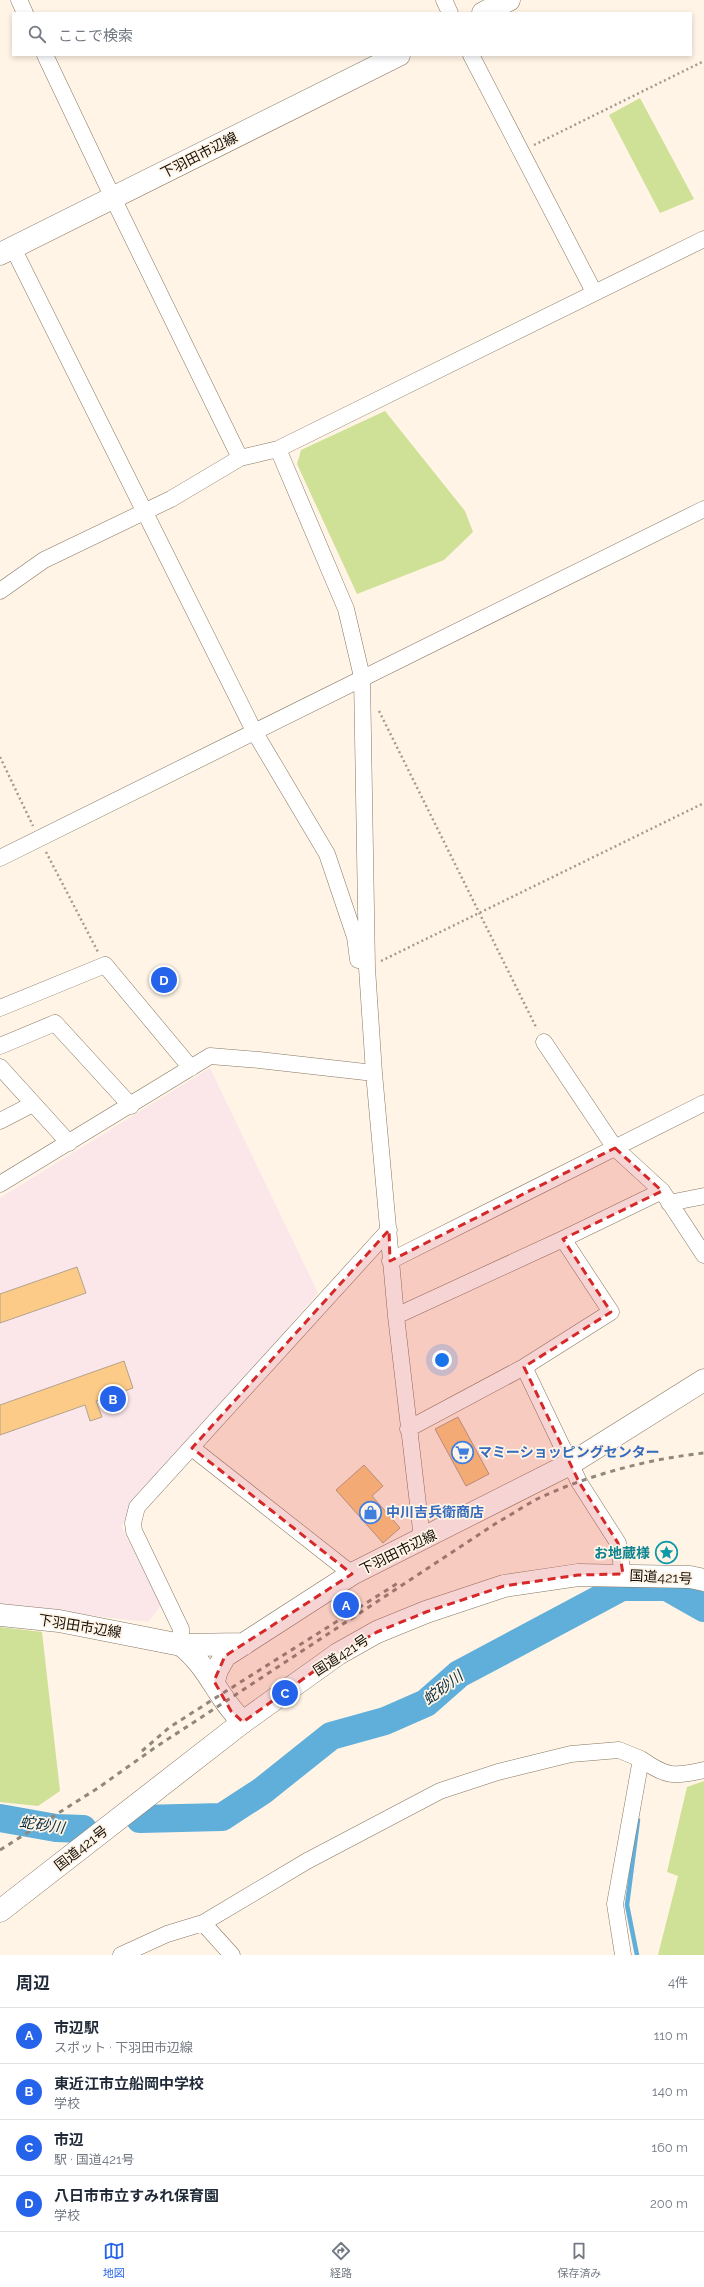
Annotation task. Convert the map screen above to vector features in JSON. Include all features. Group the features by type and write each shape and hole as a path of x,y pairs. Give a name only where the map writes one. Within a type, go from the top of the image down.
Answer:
{"main road":[{"path":"485,12 509,0"},
{"name":"下羽田市辺線","path":"7,251 397,56"},
{"name":"下羽田市辺線","path":"214,1682 217,1670 226,1656 352,1574 420,1542 570,1464 704,1380"},
{"name":"国道421号","path":"0,1911 243,1722 338,1654 377,1632 426,1612 504,1586 578,1575 623,1574 690,1577 704,1580"},
{"name":"下羽田市辺線","path":"0,1615 59,1621 181,1645 194,1654 214,1682 231,1711 243,1722"},
{"path":"181,1645 244,1644"}],"street":[{"path":"19,0 25,12"},
{"path":"444,0 450,12"},
{"path":"45,56 112,198 240,458"},
{"path":"472,56 594,292"},
{"path":"0,591 44,560 171,499 240,458 278,449 704,239"},
{"path":"7,251 145,511 254,731 327,854 355,937 358,961 367,968"},
{"path":"278,449 346,609 362,677 367,968 374,1074 389,1230 390,1261 408,1429 421,1530 420,1542"},
{"path":"0,858 704,508"},
{"path":"0,1008 105,965 191,1068"},
{"path":"0,1046 55,1023 131,1106"},
{"path":"544,1042 615,1148 665,1197 704,1254"},
{"path":"0,1184 131,1106 210,1056 259,1060 374,1074"},
{"path":"0,1067 69,1143"},
{"path":"390,1261 704,1103"},
{"path":"0,1121 33,1104"},
{"path":"396,1316 563,1239 665,1197 704,1196"},
{"path":"181,1645 181,1629 134,1531 132,1523 137,1507 389,1230"},
{"path":"408,1429 524,1367 611,1312 563,1239"},
{"path":"524,1367 570,1464 618,1543 623,1574"},
{"path":"192,1448 352,1574"},
{"path":"121,1955 167,1934 203,1923 307,1861 440,1791 498,1772 571,1754 619,1750 641,1759 659,1772 680,1776 704,1770"},
{"path":"623,1955 615,1904 641,1759"},
{"path":"203,1923 232,1955"}],"path":[{"path":"522,151 704,61"},
{"path":"376,706 544,1042"},
{"path":"0,757 39,838 105,965"},
{"path":"367,968 704,803"}],"highlighted area":[{"path":"615,1148 662,1191 563,1239 611,1312 524,1367 579,1482 618,1543 623,1574 578,1575 504,1586 426,1612 377,1632 338,1654 243,1722 231,1711 214,1681 225,1656 352,1574 192,1448 389,1230 390,1261"}],"shaded area":[{"path":"210,1068 318,1293 134,1506 121,1526 161,1605 148,1622 0,1605 0,1198"}],"green space":[{"path":"640,98 694,199 660,213 609,115"},
{"path":"385,411 465,511 473,532 444,560 357,594 297,464 301,450"},
{"path":"0,1627 42,1632 60,1791 38,1806 0,1802"},
{"path":"704,1781 704,1955 658,1955 678,1876 667,1872 687,1787"}],"building":[{"path":"77,1267 86,1293 0,1323 0,1294"},
{"path":"124,1361 133,1388 96,1401 102,1417 90,1421 85,1405 0,1435 0,1405"},
{"name":"マミーショッピングセンター","path":"458,1417 489,1474 466,1486 435,1429"},
{"name":"中川吉兵衛商店","path":"364,1465 383,1486 372,1496 400,1528 383,1543 336,1490"}],"waterway":[{"name":"蛇砂川","path":"140,1819 222,1817 262,1791 331,1736 385,1721 426,1703 459,1674 622,1587 667,1587 704,1608"},
{"name":"蛇砂川","path":"0,1818 56,1828 83,1829"},
{"path":"637,1955 627,1905 638,1820"}],"railway":[{"path":"0,1850 98,1788 153,1749 498,1522 537,1499 597,1475 661,1459 704,1453"},
{"path":"142,1751 170,1727 398,1583"}],"place":[{"name":"八日市市立すみれ保育園","path":"164,980"},
{"name":"東近江市立船岡中学校","path":"113,1399"},
{"name":"マミーショッピングセンター","path":"462,1452"},
{"name":"中川吉兵衛商店","path":"371,1512"},
{"name":"お地蔵様","path":"666,1553"},
{"name":"市辺駅","path":"346,1605"},
{"name":"市辺","path":"285,1693"}]}
